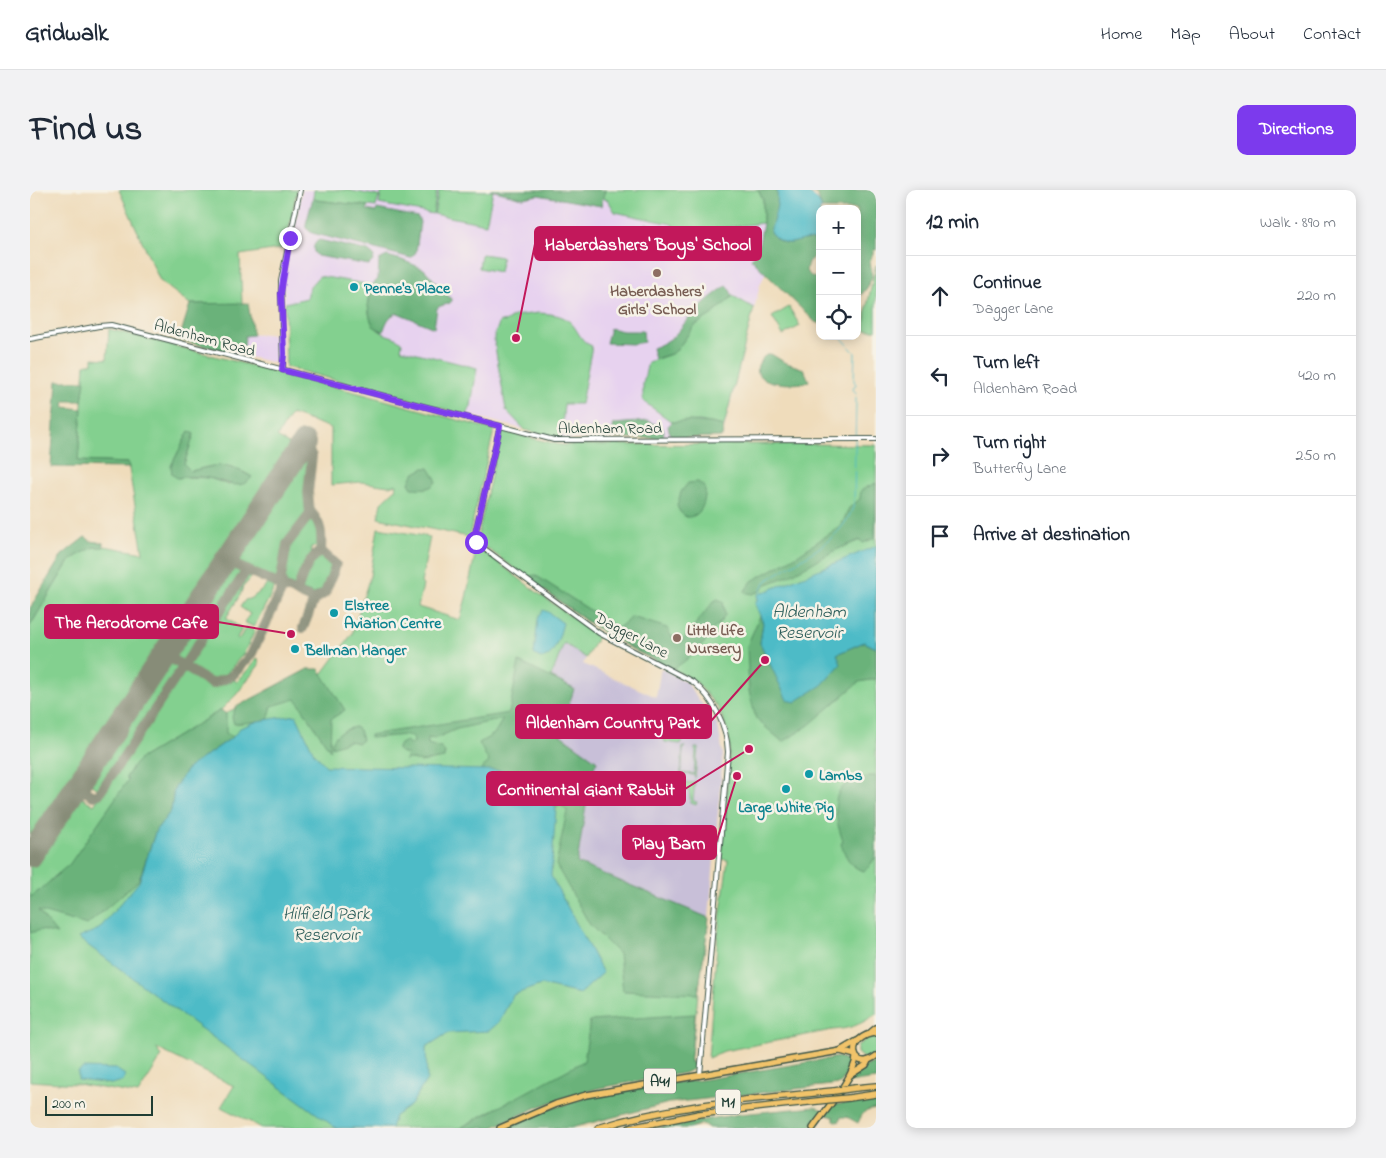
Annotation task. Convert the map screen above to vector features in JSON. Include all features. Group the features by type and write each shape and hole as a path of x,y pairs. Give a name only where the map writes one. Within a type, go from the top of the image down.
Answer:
{"highway":[{"name":"M1","path":"598,1128 642,1116 697,1106 876,1086"},
{"name":"M1","path":"630,1128 699,1114 876,1094"}],"main road":[{"path":"814,1128 855,1066 854,1047 857,1041 876,1028"},
{"path":"870,1033 876,1033"},
{"name":"A41","path":"500,1128 556,1104 586,1095 840,1051 857,1041"},
{"name":"A41","path":"840,1051 855,1056"},
{"path":"855,1056 860,1060 868,1061"},
{"path":"850,1076 876,1056"}],"street":[{"path":"282,370 281,281 300,190"},
{"name":"Aldenham Road","path":"30,339 108,325 560,441 876,439"},
{"name":"Dagger Lane","path":"500,426 476,530 475,537 478,544 600,633 700,687 713,704 726,734 728,752 700,1075"}],"shaded area":[{"path":"302,190 491,190 523,198 538,195 601,206 605,190 758,190 763,200 766,272 760,285 722,437 561,439 286,367 284,283"},
{"path":"281,334 282,360 279,364 232,353 234,345 245,335"},
{"path":"564,643 586,658 583,664 656,697 661,668 686,682 718,726 723,754 709,918 576,863 591,773 597,761 559,734 574,689 551,678"}],"green space":[{"path":"119,190 297,190 285,248 240,255 242,304 190,304 160,281"},
{"path":"314,190 346,190 379,196 376,207 316,200 313,198"},
{"path":"382,190 437,190 433,214 379,204"},
{"path":"439,190 493,191 486,224 434,214"},
{"path":"491,190 605,190 601,206 538,195 523,198"},
{"path":"605,190 758,190 763,200 763,223 713,229 707,233 673,227 672,224 615,212 608,200 604,199"},
{"path":"758,190 777,190 776,211 770,232 777,239 789,243 806,240 816,241 816,255 808,262 806,271 816,278 816,322 751,259 758,249 763,223 763,200"},
{"path":"811,190 876,190 876,250 874,250 870,261 872,277 867,288 861,295 861,205 821,205 818,196"},
{"path":"313,198 316,200 368,206 367,210 376,212 377,209 418,217 420,222 416,252 411,258 312,233 306,228 306,224"},
{"path":"646,224 662,227 658,245 642,242"},
{"path":"319,240 368,251 374,256 373,261 369,265 317,256 314,252 314,247"},
{"path":"482,254 502,257 499,272 479,268"},
{"path":"387,256 424,269 451,299 450,303 437,308 434,328 398,313 386,323 383,332 373,326 368,306 372,285 378,279 379,260"},
{"path":"876,265 876,330 865,330 866,311"},
{"path":"319,276 372,285 369,299 371,319 378,330 396,338 402,343 401,349 477,368 471,406 467,415 286,367 285,303 307,298 310,286"},
{"path":"727,285 733,296 714,313 694,326 677,350 655,359 652,348 672,338 697,309"},
{"path":"733,296 754,308 724,426 700,421 672,422 643,401 643,384 648,362 671,354 694,326 714,313"},
{"path":"248,303 253,335 245,336 244,347 234,345 232,353 179,340 190,304"},
{"path":"789,307 800,326 783,335 772,317"},
{"path":"539,313 567,319 585,342 592,346 581,404 564,404 561,439 525,430 506,410 494,341 495,334 500,321 505,322 514,316"},
{"path":"610,328 623,331 643,331 644,342 633,344 606,343"},
{"path":"109,329 494,430 469,537 378,518 381,503 396,489 397,484 389,486 361,482 331,485 331,428 291,414 277,437 292,448 30,841 30,626 68,563 80,554 94,547 104,546 143,553 128,463 78,461 85,365 93,363 93,358 107,359","holes":["189,431 194,435 184,464 191,471 222,465 235,468 252,477 229,485 209,478 177,478 171,466"]},
{"path":"771,354 784,362 804,369 809,381 783,384 765,379 759,375 757,368 761,360 766,355"},
{"path":"57,381 85,381 82,401 65,401 64,407 82,409 78,461 128,463 129,468 51,467"},
{"path":"648,421 662,427 664,431 663,438 615,438 614,424"},
{"path":"689,421 724,426 722,437 671,438 668,426 672,422"},
{"path":"189,431 194,434 184,464 191,471 222,465 234,468 252,477 247,482 237,485 200,477 177,478 172,474 171,466"},
{"path":"501,431 561,445 876,445 876,1014 871,1018 850,1027 724,1051 708,1058 718,933 728,860 721,859 730,744 727,729 718,708 696,682 635,651 587,622 484,546 478,535"},
{"path":"305,457 310,457 305,494 308,513 285,544 279,580 237,562"},
{"path":"424,468 429,468 436,482 428,488 412,488 409,483 413,474"},
{"path":"698,482 705,487 704,503 696,515 686,517 677,506 681,492 688,483"},
{"path":"876,483 875,538 863,543 860,540 836,550 788,576 764,585 761,591 752,594 744,592 752,581 796,556 841,526 849,508 860,499 861,490"},
{"path":"313,516 318,526 318,551 315,546 311,547 312,554 300,575 297,587 282,579 289,543 310,517"},
{"path":"378,528 430,537 418,607 460,620 477,546 598,636 586,658 564,643 551,677 574,689 559,734 597,761 591,773 576,863 709,918 690,1063 496,1108 460,1128 262,1128 221,1107 234,1086 156,1048 162,1056 138,1094 77,1084 30,1081 30,918 59,872 40,891 30,897 30,855 37,860 79,796 94,805 103,792 88,783 229,571 237,568 250,574 251,578 243,587 226,618 242,629 237,638 239,639 246,627 255,631 244,653 227,673 230,676 214,683 216,686 233,679 237,682 258,658 259,665 236,695 221,710 141,758 126,777 167,745 308,669 323,673 352,634 370,576"},
{"path":"85,537 91,541 103,543 104,547 94,547 68,563 30,626 30,608 62,555"},
{"path":"317,556 332,566 323,589 314,594 300,589 303,577"},
{"path":"535,575 618,628 632,617 667,628 671,636 682,641 714,601 718,599 723,602 725,615 703,644 673,669 607,635 526,577"},
{"path":"269,582 276,585 254,627 244,622 250,614 240,607 245,600 258,593"},
{"path":"760,616 763,623 760,643 771,663 837,654 864,642 876,648 876,679 859,682 809,725 783,742 756,719 749,691 747,646"},
{"path":"519,662 574,689 559,734 597,761 591,773 577,863 709,918 698,994 623,991 619,954 590,925 556,865 567,811 561,805 556,808 529,771 479,771 489,762 479,743 494,734 503,719 457,729 434,739 428,738 428,744 441,748 445,752 444,758 421,762 410,759 405,760 407,755 397,750 400,744 406,741 410,744 414,742 413,737 406,735 370,738 370,735 509,713"},
{"path":"308,669 319,669 345,710 331,719 330,750 296,699 272,706 268,720 234,724 232,717 236,707"},
{"path":"221,710 226,714 226,733 233,737 188,768 174,789 171,811 156,830 139,880 87,925 38,911 57,934 41,930 30,933 30,897 69,865 128,780 126,778 133,766 141,758"},
{"path":"672,721 682,737 684,736 685,739 680,744 665,742 664,730"},
{"path":"355,727 359,730 362,740 358,743 349,741 332,747 336,736 347,729"},
{"path":"695,748 698,748 695,778 694,775 685,774 685,782 693,783 695,780 693,801 697,802 696,805 691,803 689,791 680,788 681,773 694,774"},
{"path":"869,776 876,776 876,856 864,871 855,867 844,852 837,821 836,799 843,787"},
{"path":"695,1014 690,1063 697,1063 696,1068 684,1073 599,1088 565,1097 491,1128 460,1128 584,1061 590,1021"},
{"path":"871,1036 876,1036 876,1053 868,1058 863,1058 857,1053 857,1046"},
{"path":"839,1057 847,1062 848,1066 847,1073 840,1084 669,1103 571,1128 506,1128 544,1111 598,1094 660,1084 701,1080"},
{"path":"876,1062 876,1079 847,1083 860,1070"},
{"path":"876,1100 876,1109 864,1113 858,1123 847,1117 841,1117 839,1122 834,1120 834,1117 827,1115 826,1112 831,1105"},
{"path":"815,1107 823,1110 810,1128 709,1128 703,1124 689,1128 656,1128 740,1114"}],"water":[{"path":"777,190 792,190 806,192 816,198 820,205 816,205 816,241 783,242 770,232 777,206"},
{"name":"Aldenham Reservoir","path":"876,546 876,648 864,642 837,654 841,664 822,685 795,702 787,700 760,643 763,623 755,604 758,599 757,595"},
{"path":"543,610 563,623 554,649 546,657 540,658 534,654 538,619"},
{"name":"Hilfield Park Reservoir","path":"296,715 314,753 326,766 529,771 556,808 551,876 603,973 580,994 541,985 513,995 499,1022 489,1031 448,1033 426,1047 427,1079 411,1105 395,1116 391,1128 336,1128 78,938 99,929 139,882 156,830 171,811 174,789 188,768 233,737 240,728 258,721"},
{"path":"83,1068 116,1069 125,1075 123,1081 111,1084 78,1080 78,1072"}],"waterway":[{"path":"844,340 855,353 854,381 856,384 853,389 856,394"},
{"path":"760,594 766,581 829,540 848,519 854,505 856,398"}],"taxiway":[{"path":"164,654 212,684 232,676 251,655 283,587 281,578 287,544 310,514 308,492 312,456 304,450 298,452"},
{"path":"303,628 314,600 325,593 336,565 321,551 320,529 317,520 310,511"},
{"path":"297,592 309,563 321,551"},
{"path":"231,554 230,559 233,564 314,600"},
{"path":"221,569 226,564 233,564"},
{"path":"80,780 83,790 93,796 99,794 247,570"}],"runway":[{"path":"31,855 304,443"}],"place":[{"name":"Haberdashers' Girls' School","path":"657,273"},
{"name":"Penne's Place","path":"354,287"},
{"name":"Haberdashers' Boys' School","path":"516,338"},
{"name":"Elstree Aviation Centre","path":"334,613"},
{"name":"The Aerodrome Cafe","path":"291,634"},
{"name":"Little Life Nursery","path":"677,638"},
{"name":"Bellman Hanger","path":"295,649"},
{"name":"Aldenham Country Park","path":"765,660"},
{"name":"Continental Giant Rabbit","path":"749,749"},
{"name":"Lambs","path":"809,774"},
{"name":"Play Barn","path":"737,776"},
{"name":"Large White Pig","path":"786,789"}],"route":[{"path":"290,238 281,281 284,354 282,370 500,426 476,530 476,542"}]}
